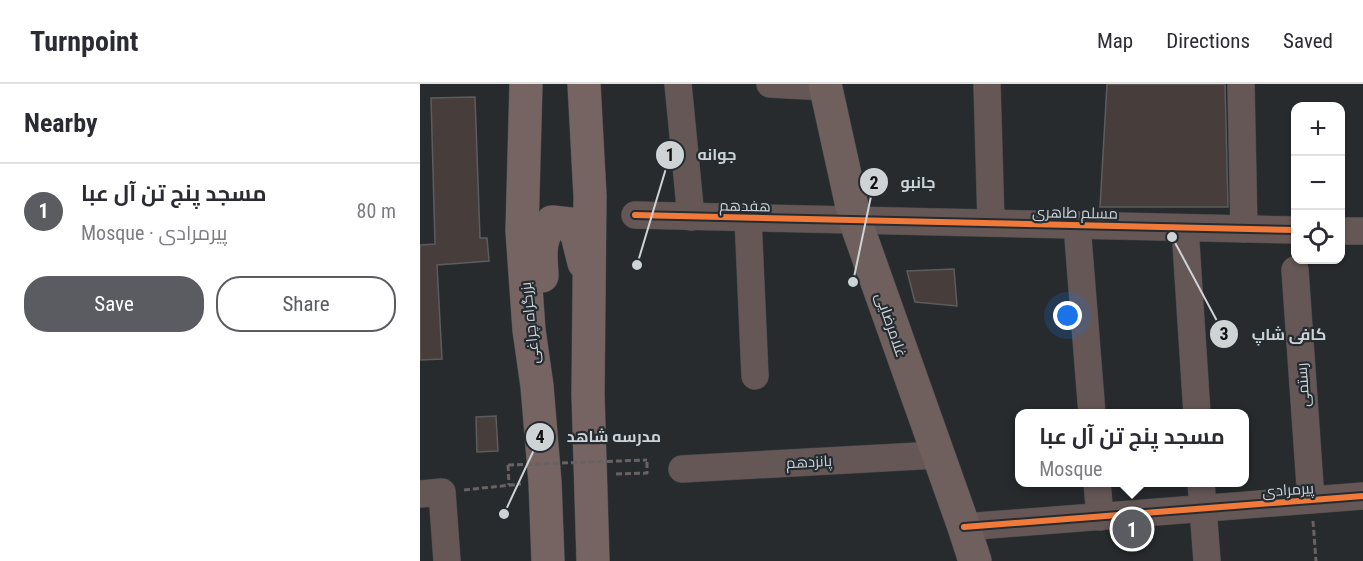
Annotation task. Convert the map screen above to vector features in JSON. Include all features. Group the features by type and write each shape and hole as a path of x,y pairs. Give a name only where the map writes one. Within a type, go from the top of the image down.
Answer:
{"highway":[{"path":"584,84 590,196 588,394 593,561"},
{"name":"بزرگراه چراغی","path":"524,92 522,231 529,330 537,386 545,482 548,561"},
{"path":"537,386 542,346 543,295 540,244 545,231 552,222 570,224 577,235 590,288"}],"main road":[{"name":"غلامرضایی","path":"825,86 855,220 975,561"}],"street":[{"path":"678,84 691,217"},
{"path":"770,84 825,86"},
{"path":"987,84 991,224"},
{"path":"1241,84 1244,229"},
{"name":"هفدهم","path":"635,215 855,220"},
{"path":"748,218 755,376"},
{"name":"مسلم طاهری","path":"855,220 1291,230"},
{"path":"1077,225 1092,409"},
{"path":"1185,228 1197,409"},
{"path":"1345,231 1363,231"},
{"name":"رستمی","path":"1295,270 1311,500"},
{"name":"پانزدهم","path":"682,469 937,455"},
{"path":"1097,487 1100,517"},
{"path":"431,493 447,561"},
{"path":"1202,496 1207,561"},
{"name":"پیرمرادی","path":"964,527 1100,517 1202,496 1311,500 1363,496"}],"path":[{"path":"509,485 508,465 646,460 647,472 590,475"},
{"path":"431,493 545,482"},
{"path":"1311,500 1316,561"}],"building":[{"path":"1107,84 1225,84 1228,207 1100,207"},
{"path":"475,97 480,238 487,238 489,261 437,265 442,359 420,360 420,245 435,244 431,98"},
{"path":"954,269 957,306 915,302 907,271"},
{"path":"496,416 498,451 477,452 476,417"}],"cycle path":[{"path":"635,215 1291,230"},
{"path":"964,527 1363,496"}],"place":[{"name":"کافی شاپ","path":"1172,237"},
{"name":"جوانه","path":"637,265"},
{"name":"جانبو","path":"853,282"},
{"name":"مدرسه شاهد","path":"504,514"},
{"name":"مسجد پنج تن آل عبا","path":"1132,529"}]}
